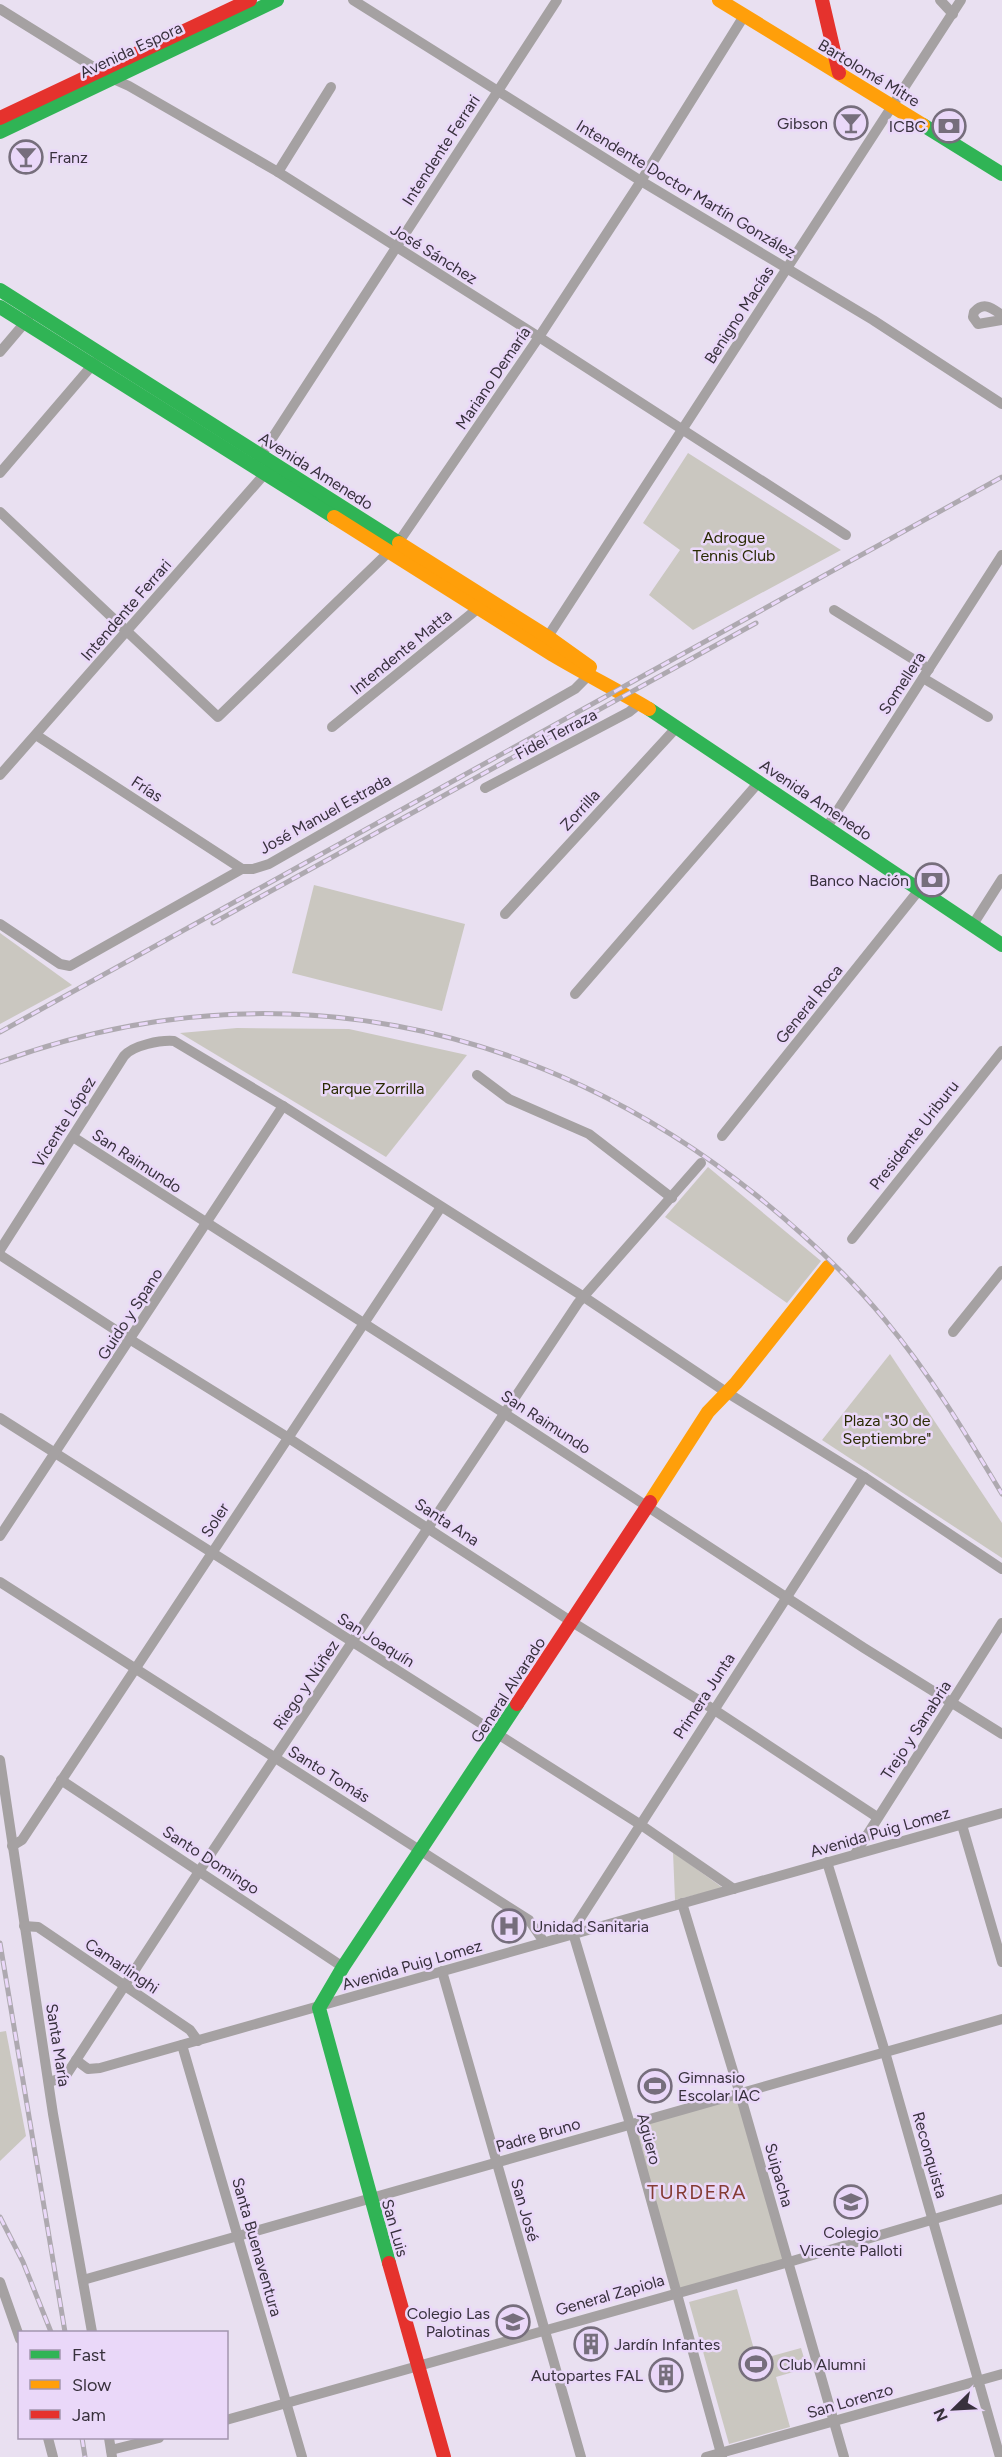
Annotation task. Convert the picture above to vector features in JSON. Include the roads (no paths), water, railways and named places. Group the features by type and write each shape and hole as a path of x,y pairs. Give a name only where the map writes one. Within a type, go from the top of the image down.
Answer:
{"street":[{"name":"Avenida Espora","path":"0,118 250,0"},
{"name":"Avenida Espora","path":"0,132 277,0"},
{"name":"Intendente Doctor Martín González","path":"353,0 641,181 873,320 1002,404"},
{"name":"Intendente Ferrari","path":"257,462 557,0"},
{"name":"Bartolomé Mitre","path":"719,0 1002,174"},
{"path":"822,0 839,73"},
{"path":"940,0 953,14"},
{"name":"Benigno Macías","path":"544,642 961,0"},
{"name":"José Sánchez","path":"0,9 111,78 129,86 278,172 846,535"},
{"name":"Mariano Demaría","path":"126,632 218,717 395,548 539,337 641,181 744,16"},
{"path":"278,172 331,87"},
{"name":"Avenida Amenedo","path":"0,290 30,317 269,470 544,642 600,674 610,686"},
{"path":"1002,315 989,306 983,306 977,308 973,317 978,324 1002,320"},
{"name":"Avenida Amenedo","path":"0,307 30,317"},
{"path":"0,352 30,317"},
{"path":"0,473 97,360"},
{"name":"Intendente Ferrari","path":"0,775 269,470"},
{"path":"0,512 126,632"},
{"name":"Somellera","path":"827,827 1002,555"},
{"name":"Intendente Matta","path":"332,727 484,604"},
{"path":"834,610 988,717"},
{"name":"Avenida Amenedo","path":"544,642 588,676 610,686 677,727 1002,945"},
{"name":"José Manuel Estrada","path":"0,924 60,964 70,966 242,868 254,869 269,864 575,689 588,676"},
{"name":"Fidel Terraza","path":"485,788 629,712 639,704"},
{"name":"Zorrilla","path":"505,914 677,727"},
{"name":"Frías","path":"36,735 242,868"},
{"path":"575,994 759,782"},
{"path":"972,926 1002,879"},
{"name":"General Roca","path":"722,1136 919,890"},
{"name":"Vicente López","path":"0,1250 128,1051 167,1040 174,1041 283,1106"},
{"name":"Presidente Uriburu","path":"852,1239 1002,1051"},
{"path":"477,1075 509,1099 589,1134 672,1198"},
{"path":"283,1106 584,1297 726,1392 864,1477 1002,1569"},
{"name":"Guido y Spano","path":"0,1536 283,1106"},
{"name":"San Raimundo","path":"73,1137 1002,1734"},
{"path":"584,1297 702,1162"},
{"name":"Soler","path":"12,1846 22,1840 441,1207"},
{"name":"Santa Ana","path":"0,1255 131,1340 288,1437 572,1622 713,1709 877,1817"},
{"path":"726,1392 828,1267"},
{"path":"953,1332 1002,1270"},
{"name":"Riego y Núñez","path":"49,2082 65,2077 504,1413 584,1297"},
{"name":"General Alvarado","path":"319,2008 343,1966 498,1735 708,1412 726,1392"},
{"name":"San Joaquín","path":"0,1418 641,1825 734,1888"},
{"name":"Primera Junta","path":"573,1934 576,1924 864,1477"},
{"name":"Santo Tomás","path":"0,1582 529,1920 544,1942"},
{"name":"Trejo y Sanabria","path":"855,1854 1002,1623"},
{"name":"Santa María","path":"0,1760 49,2082 92,2331"},
{"name":"Santo Domingo","path":"61,1780 343,1966"},
{"name":"Avenida Puig Lomez","path":"76,2060 84,2067 93,2070 319,2008 442,1971 1002,1813"},
{"path":"962,1825 1002,1962"},
{"name":"Reconquista","path":"827,1862 885,2052 1000,2457"},
{"name":"Suipacha","path":"682,1903 740,2094 844,2457"},
{"name":"Camarlinghi","path":"24,1926 38,1927 190,2030 198,2041"},
{"name":"Agüero","path":"573,1934 630,2124 721,2455"},
{"name":"San José","path":"442,1971 495,2163 581,2457"},
{"name":"San Luis","path":"319,2008 370,2199 444,2457"},
{"name":"Padre Bruno","path":"83,2280 1002,2019"},
{"name":"Santa Buenaventura","path":"182,2045 302,2457"},
{"name":"General Zapiola","path":"228,2419 789,2262 1002,2199"},
{"path":"0,2282 18,2333"},
{"name":"San Lorenzo","path":"706,2457 721,2455 1002,2374"},
{"path":"48,2439 50,2455"},
{"path":"109,2439 112,2454 156,2439"}],"railway":[{"path":"0,1032 1002,477"},
{"path":"213,923 756,623"},
{"path":"0,1062 100,1032 200,1017 298,1015 396,1026 491,1050 583,1086 672,1135 756,1195 824,1254 870,1303 917,1362 961,1427 1002,1494"},
{"path":"0,1943 65,2331"},
{"path":"0,2217 23,2262 51,2331"},
{"path":"82,2439 85,2457"}],"place":[{"name":"Gibson","path":"851,123"},
{"name":"ICBC","path":"949,126"},
{"name":"Franz","path":"26,157"},
{"name":"Banco Nación","path":"932,880"},
{"name":"Unidad Sanitaria","path":"509,1926"},
{"name":"Gimnasio Escolar IAC","path":"655,2086"},
{"name":"Colegio Vicente Palloti","path":"851,2202"},
{"name":"Colegio Las Palotinas","path":"513,2322"},
{"name":"Jardín Infantes","path":"591,2344"},
{"name":"Club Alumni","path":"756,2364"},
{"name":"Autopartes FAL","path":"666,2375"}],"district":[{"name":"TURDERA","path":"697,2192"}],"park label":[{"name":"Adrogue Tennis Club","path":"734,546"},
{"name":"Parque Zorrilla","path":"373,1088"},
{"name":"Plaza \"30 de Septiembre\"","path":"887,1429"}]}
